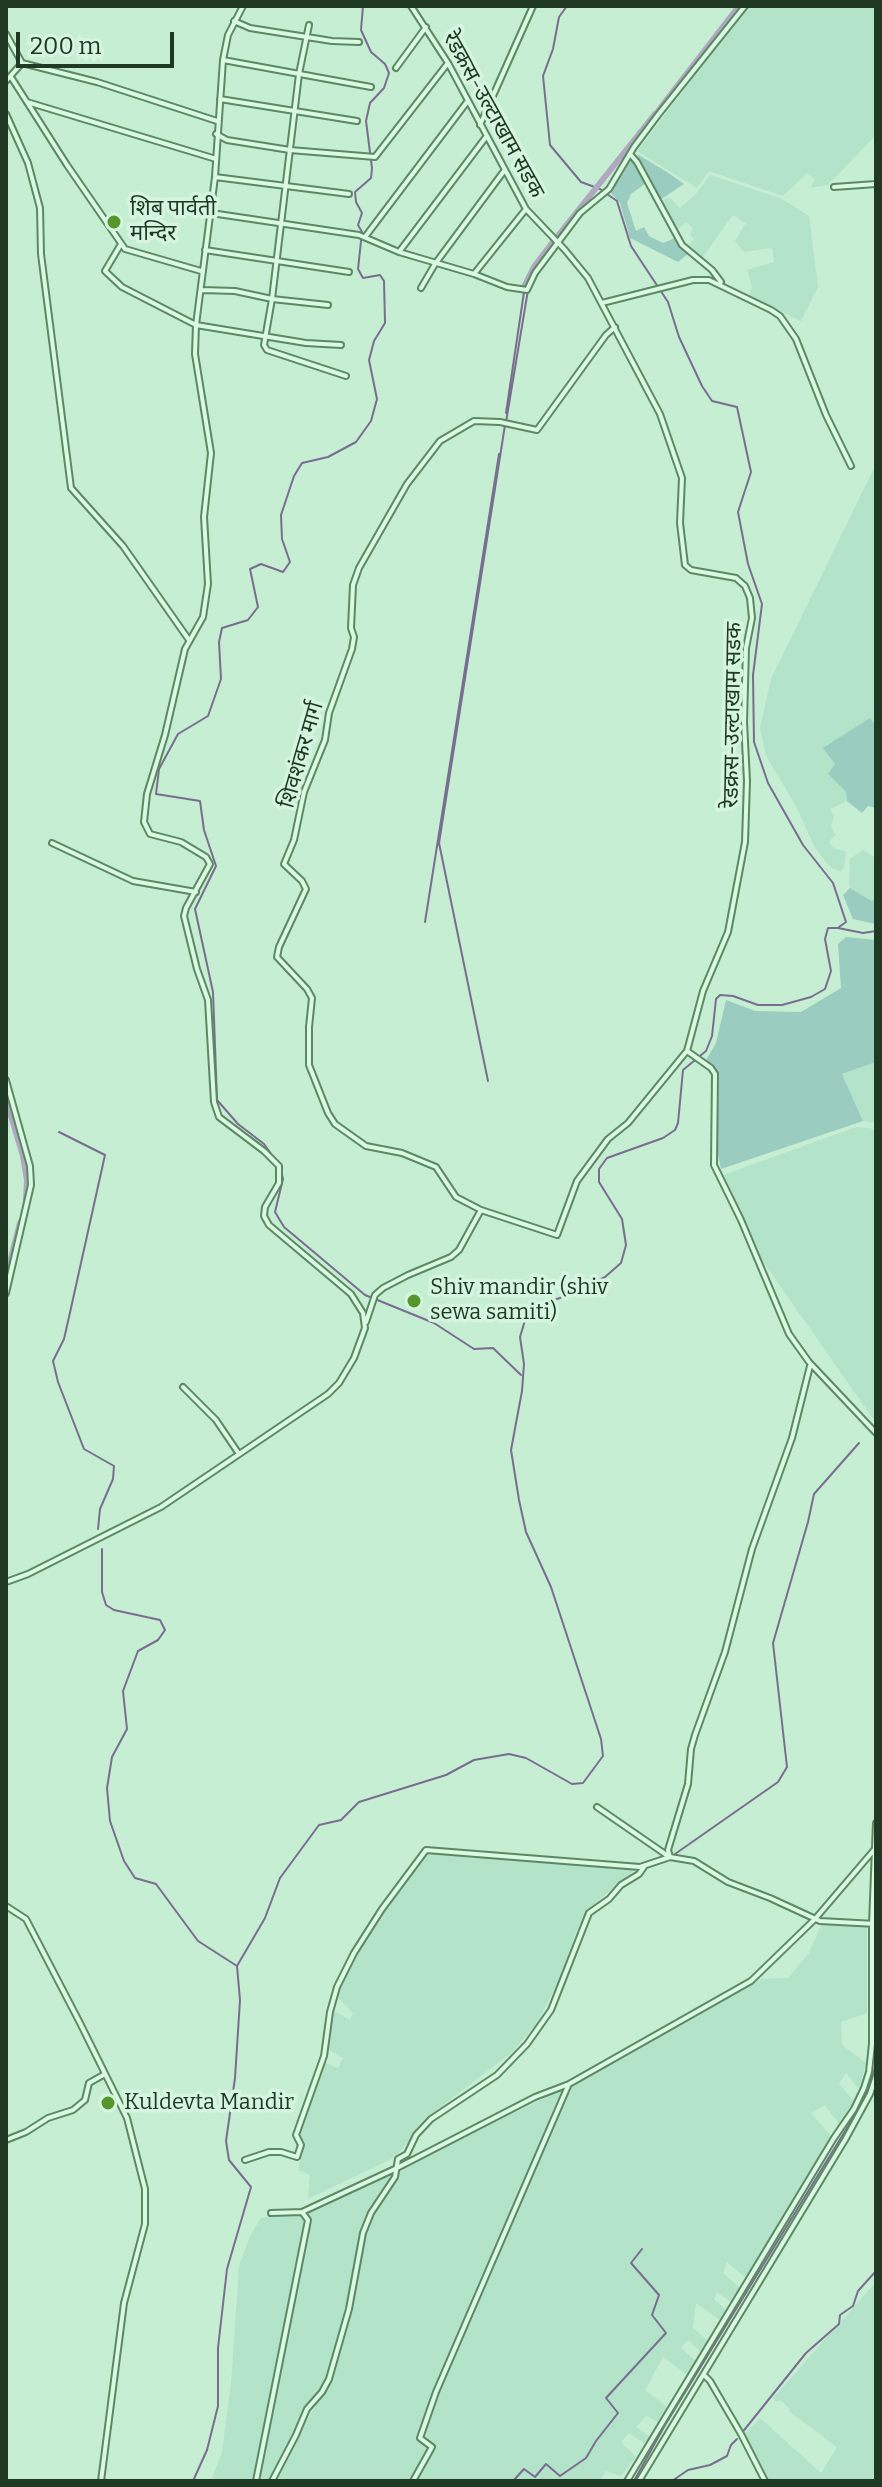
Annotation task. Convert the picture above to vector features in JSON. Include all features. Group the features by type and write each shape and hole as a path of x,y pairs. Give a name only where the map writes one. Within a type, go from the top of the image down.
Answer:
{"street":[{"path":"243,6 228,35 223,60 215,177 196,325 195,354 211,453 204,517 208,584 203,617 198,630 189,640 147,794 144,822 150,834 181,842 206,857 210,864 184,916 208,1000 214,1102 219,1117 279,1166 279,1183 265,1207 264,1216 269,1225 351,1294 363,1313 365,1328"},
{"name":"रेडक्रस-उल्टाखाम सडक","path":"411,6 448,63 526,209 588,278 660,414 682,478 680,523 685,565 691,570 736,578 745,586 750,598 752,618 746,648 745,842 728,932 703,991 689,1053"},
{"path":"480,125 533,6"},
{"path":"211,213 362,236 435,264 507,287 527,290 535,273 580,213 609,189 629,154 745,6"},
{"path":"234,21 250,28 359,42"},
{"path":"309,25 299,74 264,345 267,350 346,376"},
{"path":"396,68 426,27"},
{"path":"6,34 22,63 97,82 217,121"},
{"path":"223,60 371,87"},
{"path":"6,81 22,63"},
{"path":"216,134 227,140 290,150 375,157 448,63"},
{"path":"11,77 125,249 201,271"},
{"path":"220,99 357,121"},
{"path":"26,102 216,159"},
{"path":"362,236 467,102"},
{"path":"6,114 28,163 40,208 41,254 71,488 123,546 189,640"},
{"path":"399,252 486,137"},
{"path":"629,154 637,162 682,245 712,270 722,284"},
{"path":"421,288 435,264 504,171"},
{"path":"215,177 349,194"},
{"path":"834,187 876,184"},
{"path":"474,274 526,209"},
{"path":"121,244 105,271 122,287 196,325 341,345"},
{"path":"205,250 349,272"},
{"path":"602,303 693,280 709,280 780,316 796,339 851,466"},
{"path":"202,290 235,291 272,299 328,305"},
{"name":"शिवशंकर मार्ग","path":"481,1210 456,1197 436,1167 402,1153 366,1146 335,1124 328,1113 309,1065 312,998 276,953 306,889 284,864 294,840 304,792 325,740 329,713 352,649 353,585 359,568 407,484 440,441 474,421 500,422 537,430 615,327"},
{"path":"52,843 133,881 196,892"},
{"path":"6,1582 161,1507 328,1394 339,1383 354,1358 375,1295 408,1275 451,1257 459,1250 481,1210 557,1235 577,1181 608,1139 628,1123 689,1053 715,1074 714,1165 789,1334 811,1364 876,1433"},
{"path":"6,1080 30,1166 31,1185 6,1293"},
{"path":"670,1857 668,1850 688,1784 691,1749 725,1652 752,1549 792,1438 811,1364"},
{"path":"183,1387 216,1420 239,1454"},
{"path":"597,1807 670,1857 694,1861 728,1882 815,1919 874,1924"},
{"path":"627,2481 854,2109 869,2072 876,1823"},
{"path":"271,2213 302,2212 397,2168 535,2097 569,2084 751,1981 815,1919 875,1849"},
{"path":"245,2160 269,2152 297,2157 301,2145 296,2135 324,2056 337,1987 382,1909 426,1850 644,1867 670,1857"},
{"path":"272,2481 307,2409 329,2379 349,2309 363,2233 371,2213 395,2177 398,2159 407,2154 416,2135 431,2119 497,2075 527,2044 551,2010 589,1913 644,1867"},
{"path":"6,1906 26,1919 127,2118 138,2158 146,2207 140,2248 123,2314 101,2481"},
{"path":"6,2140 48,2118 73,2110 85,2100 89,2083 105,2074"},
{"path":"639,2481 845,2140 870,2094 876,2076"},
{"path":"413,2481 432,2447 420,2438 436,2392 545,2133 569,2084"},
{"path":"256,2481 308,2220 302,2212"},
{"path":"704,2375 741,2434 765,2481"}],"green space":[{"path":"748,6 876,6 876,135 828,185 810,188 815,179 807,173 783,196 709,171 697,188 637,151"},
{"path":"710,175 782,199 809,216 818,287 801,321 749,296 752,287 747,270 774,262 772,248 744,252 735,241 746,223 733,215 702,258 687,247 694,239 690,234 693,228 686,222 676,231 660,202 669,197 680,208"},
{"path":"876,464 876,726 870,719 828,775 846,792 847,801 830,809 834,816 831,826 835,835 829,842 835,849 846,851 841,872 829,866 815,848 795,804 766,756 760,728 771,679"},
{"path":"863,850 876,858 876,897 873,901 850,888 849,884 850,859"},
{"path":"876,1062 876,1123 863,1121 842,1074"},
{"path":"856,1127 876,1129 876,1423 762,1260 724,1175"},
{"path":"426,1851 637,1868 587,1910 560,1979 535,2026 511,2053 421,2122 395,2157 308,2199 310,2175 298,2170 303,2146 298,2134 323,2062 338,2068 343,2058 326,2048 332,2010 350,2020 353,2013 336,1996 358,1947"},
{"path":"822,1923 867,1926 867,2013 841,2022 842,2045 866,2063 859,2089 846,2073 839,2084 854,2101 839,2124 825,2105 811,2113 831,2136 746,2278 727,2262 723,2273 740,2288 731,2302 717,2292 714,2299 726,2310 720,2320 696,2303 693,2328 708,2341 702,2353 688,2340 681,2348 696,2361 686,2374 663,2357 645,2390 667,2407 658,2422 646,2416 636,2427 650,2437 644,2443 629,2433 621,2442 636,2457 621,2476 606,2471 600,2481 274,2481 330,2379 336,2350 321,2390 307,2405 269,2481 211,2481 222,2452 231,2384 239,2266 250,2236 261,2218 309,2211 396,2169 391,2180 399,2168 569,2086 761,1979 788,1978 809,1953"},
{"path":"876,2282 876,2481 766,2481 743,2435 760,2418 821,2473 837,2447 789,2411 780,2400 777,2402 773,2398"}],"shaded area":[{"path":"637,154 667,172 684,184 660,200"},
{"path":"631,158 646,183 631,194 627,203 636,231 644,227 649,236 663,243 675,238 688,254 678,262 630,238 620,203 610,192"},
{"path":"870,718 876,726 876,808 868,806 862,813 847,801 846,792 828,774 835,764 823,748"},
{"path":"850,888 872,901 876,897 876,924 853,919 843,895"},
{"path":"846,937 876,940 876,1062 842,1074 863,1121 721,1169 717,1150 719,1078 716,1070 705,1062 716,1043 726,1000 755,1011 801,1012 841,988 838,944"}],"waterway":[{"path":"279,1165 264,1144 238,1124 217,1100 213,992 195,909 216,866 204,830 200,801 156,794 159,769 178,734 208,716 221,679 219,642 222,628 248,620 258,607 250,569 261,564 283,572 290,562 282,539 281,515 294,476 302,463 328,457 356,442 371,421 377,399 369,360 374,341 385,323 384,281 380,275 363,278 358,269 362,232 358,225 362,213 355,192 371,178 366,121 370,103 384,88 389,73 385,64 371,52 361,30 363,6"},
{"path":"567,6 559,17 553,49 543,76 550,145 581,182 600,189 617,201 631,246 668,302 679,337 702,386 712,401 737,407 751,472 738,512 748,564 762,604 753,675 754,742 768,783 803,845 833,883 846,922 839,927"},
{"path":"658,111 739,6"},
{"path":"557,237 655,114"},
{"path":"524,287 552,243"},
{"path":"506,422 528,290"},
{"path":"506,413 524,292"},
{"path":"488,1081 439,843 505,425"},
{"path":"425,922 499,454"},
{"path":"193,2481 207,2450 218,2406 218,2348 227,2269 251,2187 229,2160 226,2141 235,2078 240,2000 237,1966 265,1918 280,1878 319,1825 341,1820 359,1802 446,1775 474,1760 509,1754 526,1758 572,1784 583,1783 603,1756 601,1739 551,1587 526,1532 519,1500 511,1450 522,1391 524,1364 520,1337 526,1317 535,1307 579,1291 605,1277 621,1263 626,1245 622,1219 599,1182 599,1169 607,1158 663,1138 675,1130 683,1070 706,1051 712,1036 716,999 720,995 733,996 758,1005 782,1005 811,997 825,989 831,971 825,939 828,928 863,933 876,931"},
{"path":"6,1099 23,1156 26,1201"},
{"path":"59,1132 105,1155 64,1339 53,1361 84,1449 114,1466 113,1479 100,1509 98,1529"},
{"path":"281,1171 283,1179 275,1212 284,1227 365,1295 434,1323 474,1349 493,1348 521,1375"},
{"path":"6,1278 20,1223"},
{"path":"675,1854 778,1782 787,1767 773,1643 814,1494 859,1443"},
{"path":"102,1549 102,1592 106,1605 114,1610 160,1620 165,1630 158,1640 138,1651 123,1691 127,1729 112,1757 107,1788 110,1821 124,1861 135,1878 156,1884 198,1941 237,1966"},
{"path":"873,2078 876,2060"},
{"path":"634,2481 665,2425 869,2092"},
{"path":"513,2481 524,2469 535,2477 546,2464 560,2476 586,2458 618,2413 606,2398 666,2333 652,2315 659,2295 631,2263 642,2249"},
{"path":"741,2434 806,2353 839,2324 840,2315 853,2306 858,2291 876,2271"},
{"path":"672,2481 688,2470 710,2465 727,2456 737,2439"}],"place":[{"name":"शिब पार्वती मन्दिर","path":"114,222"},
{"name":"Shiv mandir (shiv sewa samiti)","path":"414,1301"},
{"name":"Kuldevta Mandir","path":"108,2103"}]}
